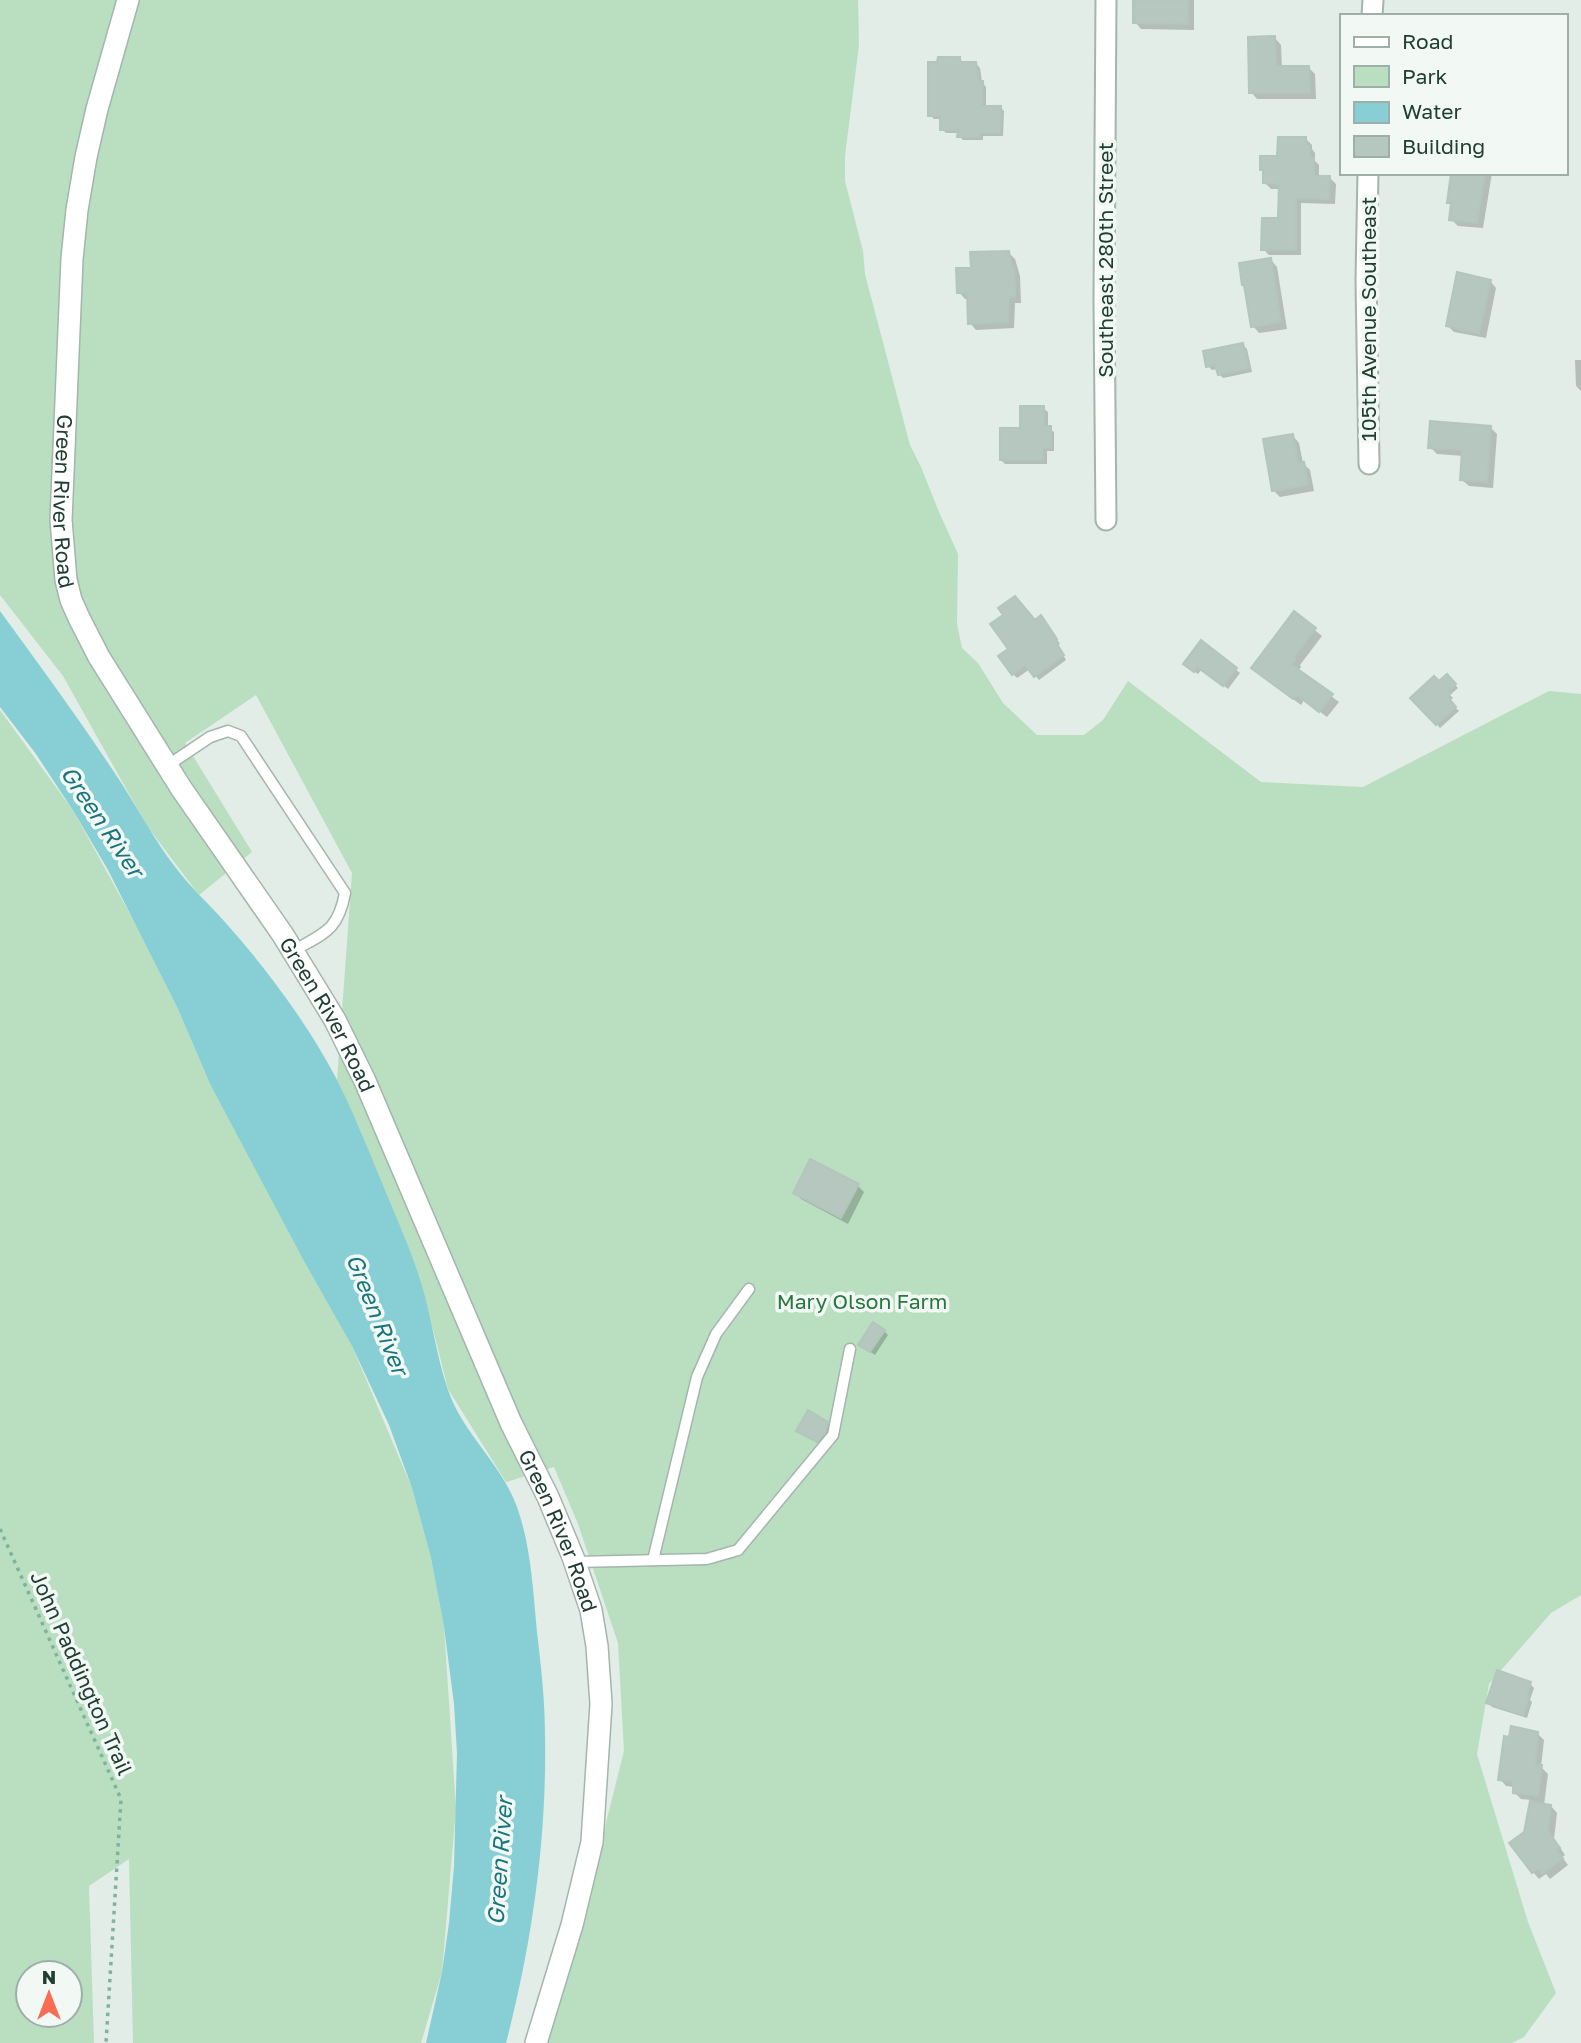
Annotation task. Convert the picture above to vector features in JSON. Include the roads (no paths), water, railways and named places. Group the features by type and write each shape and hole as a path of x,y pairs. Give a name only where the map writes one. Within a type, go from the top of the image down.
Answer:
{"street":[{"name":"Green River Road","path":"128,0 97,109 77,209 72,259 61,520 66,580 79,618 99,657 167,765 293,951 335,1020 365,1081 511,1423 548,1497 575,1562 591,1610 597,1646 601,1704 592,1842 572,1926 536,2043"},
{"name":"Southeast 280th Street","path":"1106,0 1106,520"},
{"name":"105th Avenue Southeast","path":"1368,175 1366,281 1369,464"}],"lane":[{"path":"167,765 210,737 228,731 241,736 345,893 342,909 330,930 293,951"},
{"path":"653,1560 697,1377 716,1334 749,1289"},
{"path":"575,1562 707,1559 738,1550 833,1435 850,1349"}],"water":[{"name":"Green River","path":"0,611 91,738 168,857 270,976 323,1055 353,1114 412,1256 425,1296 448,1390 463,1421 502,1476 517,1507 533,1584 544,1696 545,1774 536,1890 523,1968 506,2043 426,2043 442,1972 449,1923 454,1866 457,1753 444,1627 431,1558 412,1488 389,1425 352,1346 210,1084 178,1009 108,870 36,754 0,707"}],"park label":[{"name":"Mary Olson Farm","path":"862,1301"}]}
